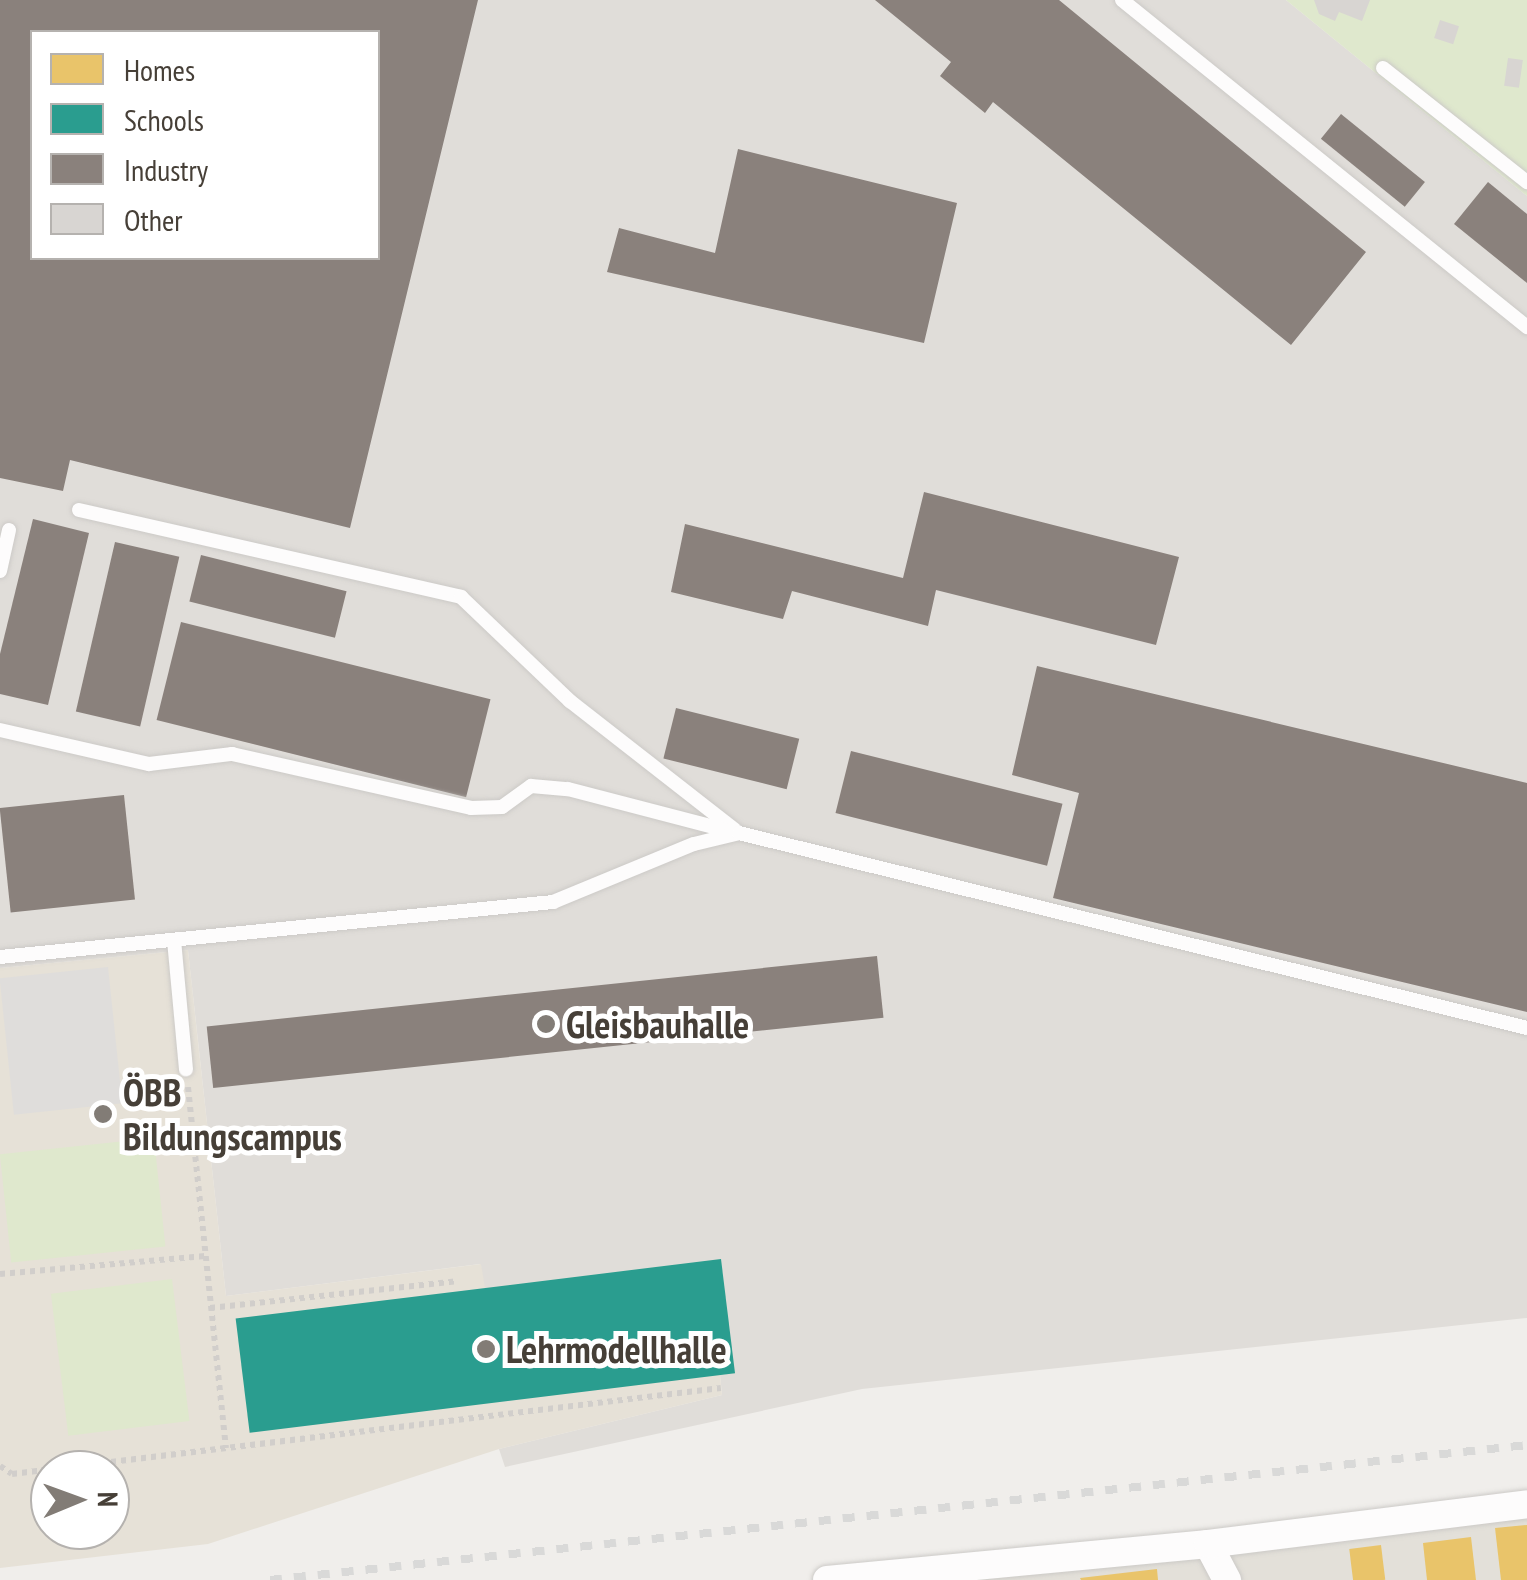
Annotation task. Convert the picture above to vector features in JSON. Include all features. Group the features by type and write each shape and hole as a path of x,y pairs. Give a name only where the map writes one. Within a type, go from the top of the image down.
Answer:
{"street":[{"path":"827,1580 1208,1544 1527,1504"},
{"path":"1208,1544 1208,1580"},
{"path":"1208,1544 1227,1580"}],"lane":[{"path":"1122,0 1527,328"},
{"path":"1383,68 1527,182"},
{"path":"79,510 461,597 570,700 739,833"},
{"path":"0,570 8,530"},
{"path":"0,730 149,764 232,754 471,808 502,807 531,786 568,788 1527,1028"},
{"path":"0,957 553,902 694,844 739,833"},
{"path":"174,940 186,1069"}],"path":[{"path":"186,1069 226,1448"},
{"path":"0,1274 205,1256"},
{"path":"210,1308 456,1281"},
{"path":"0,1466 12,1474 721,1388"}],"shaded area":[{"path":"0,0 1286,0 1527,196 1527,1318 862,1389 505,1467 499,1449 722,1395 720,1375 734,1373 484,1288 480,1264 226,1296 188,950 0,968"},
{"name":"ÖBB Bildungscampus","path":"188,950 226,1296 481,1264 485,1288 721,1259 735,1373 720,1375 722,1395 499,1449 208,1544 0,1568 0,968"},
{"path":"108,967 122,1103 14,1115 0,978"},
{"path":"1527,1509 1527,1580 859,1580"}],"green space":[{"path":"1286,0 1527,0 1527,196"},
{"path":"154,1138 165,1246 11,1263 0,1154"},
{"path":"172,1279 189,1421 68,1436 51,1294"}],"building: Homes":[{"path":"1527,1525 1527,1580 1501,1580 1495,1528"},
{"path":"1471,1537 1476,1580 1427,1580 1423,1543"},
{"path":"1381,1545 1385,1580 1353,1580 1349,1549"},
{"path":"1157,1569 1158,1580 1080,1578"}],"building: Schools":[{"name":"Lehrmodellhalle","path":"721,1259 735,1373 250,1433 236,1319"}],"building: Industry":[{"path":"0,0 478,0 350,528 70,460 63,491 0,478"},
{"path":"875,0 1059,0 1366,252 1291,345 993,102 985,113 940,76 951,62"},
{"path":"1341,114 1425,182 1405,207 1321,139"},
{"path":"738,149 957,203 924,343 607,272 619,228 715,253"},
{"path":"1488,182 1527,214 1527,283 1454,224"},
{"path":"924,492 1179,557 1156,645 936,590 928,626 792,591 783,619 671,592 685,524 903,578"},
{"path":"33,519 89,533 48,705 0,694 0,654"},
{"path":"115,542 179,557 140,726 76,712"},
{"path":"201,555 347,591 335,638 189,602"},
{"path":"181,622 491,699 466,797 157,720"},
{"path":"1037,666 1527,783 1527,1012 1053,898 1079,793 1012,775"},
{"path":"676,708 799,739 787,789 663,758"},
{"path":"851,751 1063,804 1047,866 836,813"},
{"path":"124,795 135,899 11,912 0,808"},
{"name":"Gleisbauhalle","path":"877,956 883,1018 213,1088 207,1026"}],"building: Other":[{"path":"1314,0 1370,0 1362,21 1339,12 1335,21 1319,14"},
{"path":"1440,20 1459,26 1453,44 1434,38"},
{"path":"1508,58 1523,60 1519,88 1504,86"}],"railway":[{"path":"270,1580 1527,1445"}],"place":[{"name":"Gleisbauhalle","path":"546,1024"},
{"name":"ÖBB Bildungscampus","path":"103,1114"},
{"name":"Lehrmodellhalle","path":"486,1349"}]}
